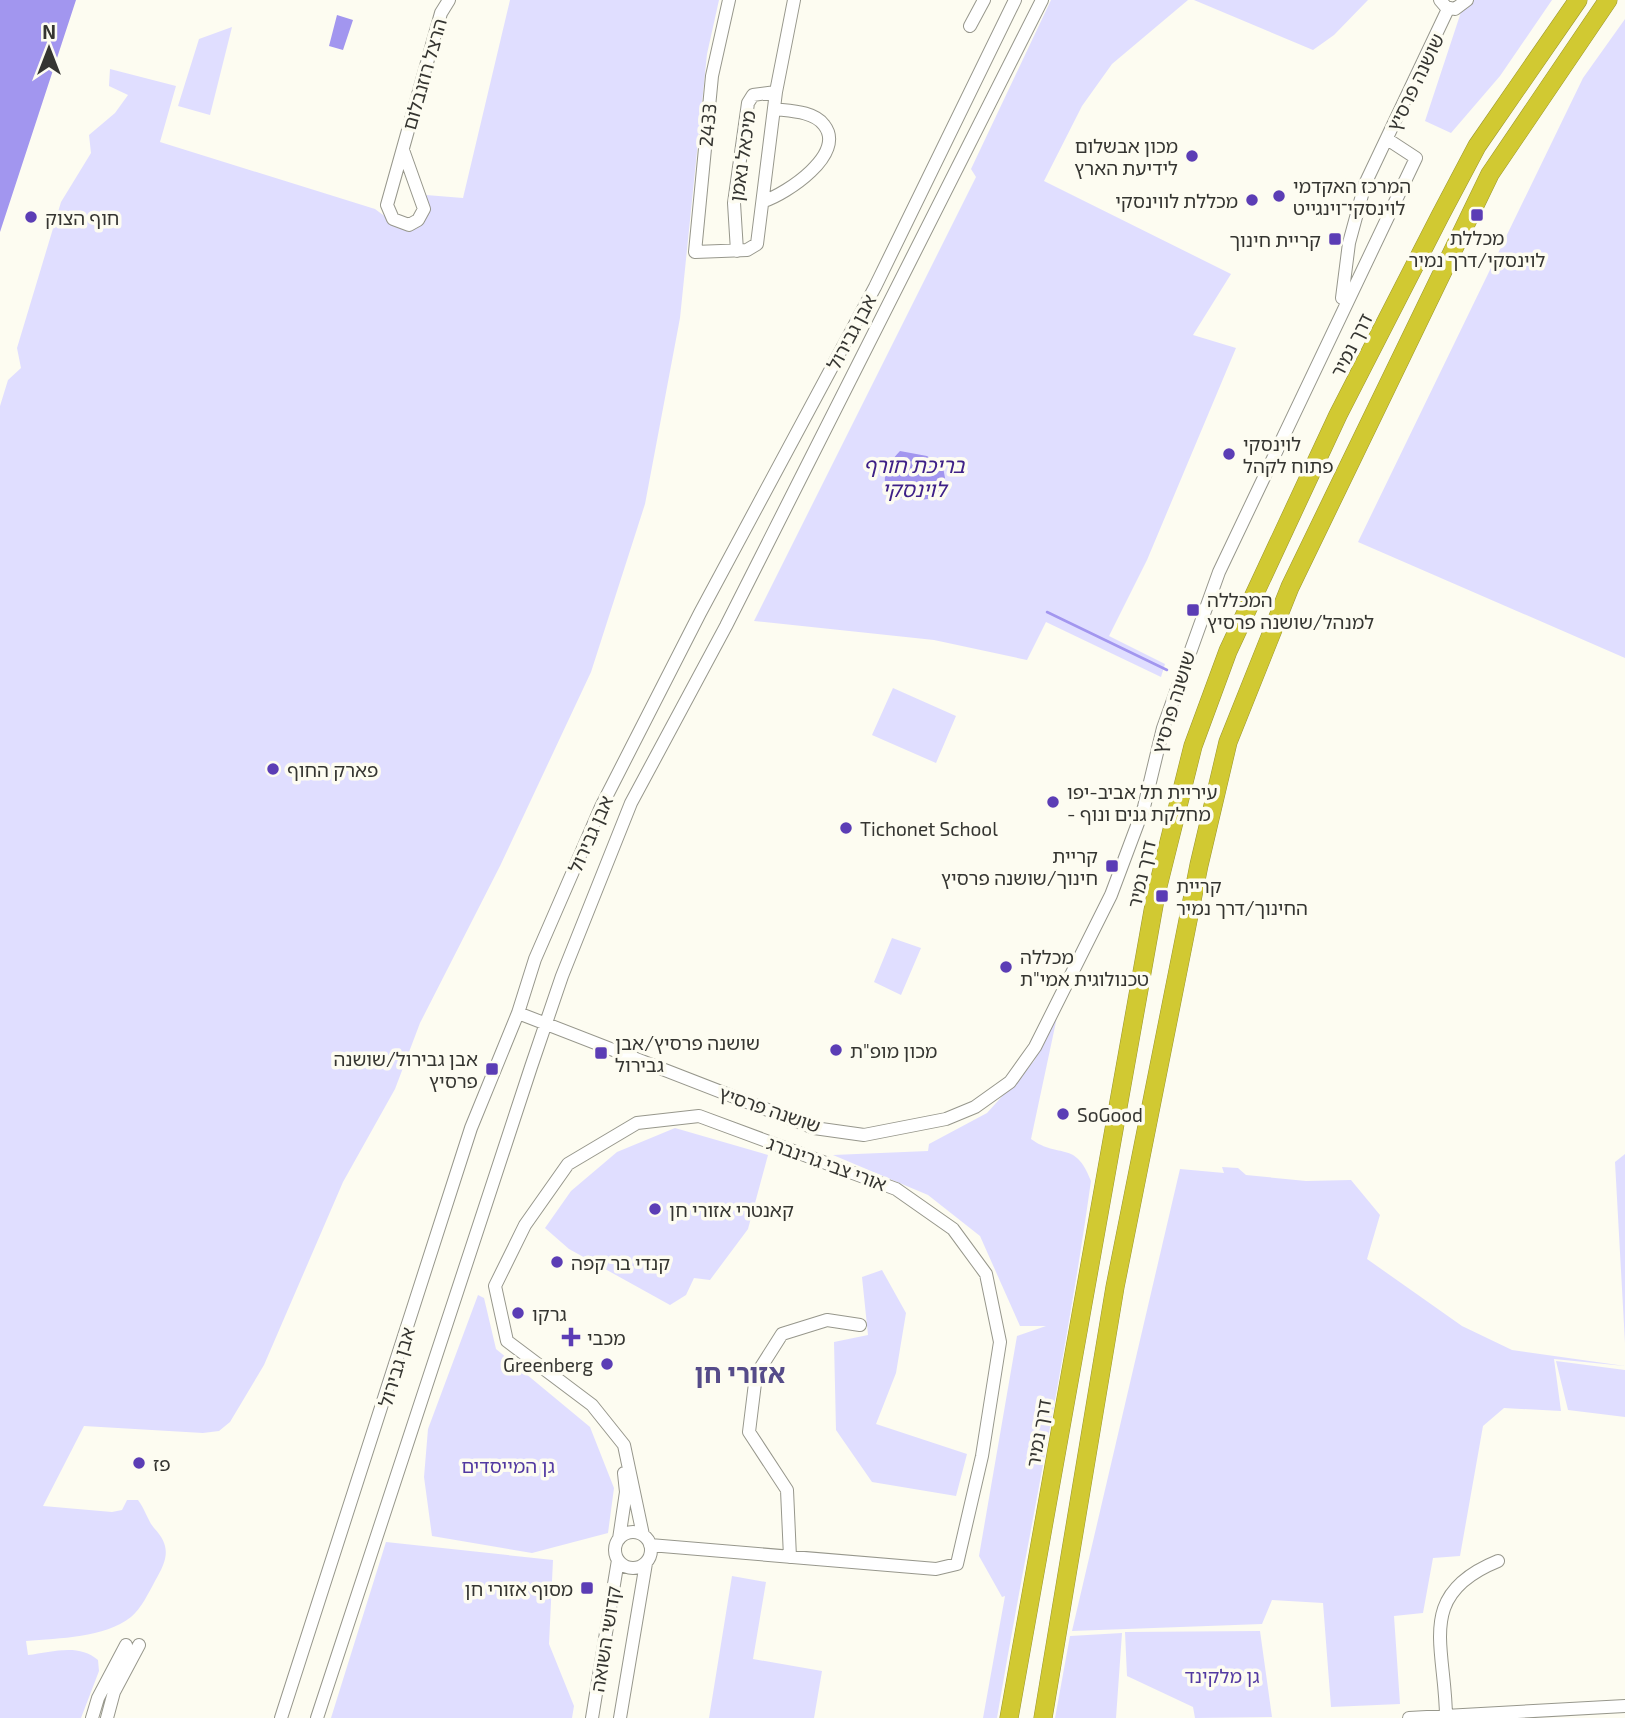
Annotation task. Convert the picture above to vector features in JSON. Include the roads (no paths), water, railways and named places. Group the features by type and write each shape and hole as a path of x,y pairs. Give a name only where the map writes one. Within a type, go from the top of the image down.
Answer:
{"highway":[{"name":"דרך נמיר","path":"1009,1718 1156,894 1193,746 1228,651 1338,415 1440,216 1477,146 1578,0"},
{"path":"1043,1718 1115,1287 1199,865 1228,742 1290,587 1490,174 1608,0"}],"street":[{"name":"הרצל רוזנבלום","path":"403,150 424,209 418,220 409,225 398,223 388,210 403,150 441,13 449,0"},
{"name":"2433","path":"729,0 712,76 695,252 737,251"},
{"name":"מיכאל נאמן","path":"737,251 734,203 748,103 753,95 776,92 794,0"},
{"path":"970,26 984,0"},
{"name":"אבן גבירול","path":"281,1718 471,1128 519,1013 535,959 601,807 875,287 1015,0"},
{"name":"אבן גבירול","path":"317,1718 547,1023 631,803 726,626 1042,0"},
{"path":"1444,4 1460,8 1467,0"},
{"name":"שושנה פרסיץ","path":"519,1013 814,1128 851,1133 888,1131 946,1119 975,1107 1010,1082 1054,1014 1111,895 1144,807 1163,728 1204,609 1341,309 1416,158 1387,139 1444,4"},
{"path":"737,251 757,244 776,92"},
{"path":"764,201 783,194 812,171 826,148 829,135 825,125 815,117 774,109"},
{"path":"1341,309 1349,243 1361,195 1387,139"},
{"name":"אורי צבי גרינברג","path":"699,1116 896,1189 953,1229 986,1275 1000,1342 982,1456 957,1564 936,1569 790,1557 647,1540 624,1445 592,1405 507,1341 495,1286 525,1225 568,1164 637,1122 699,1116"},
{"path":"790,1557 787,1490 750,1432 756,1375 782,1334 827,1320 860,1325"},
{"path":"619,1539 633,1532 647,1540 651,1555 646,1563 631,1568 618,1560 615,1550 626,1492 624,1445"},
{"name":"קדושי השואה","path":"592,1718 618,1560"},
{"path":"1446,1717 1440,1618 1461,1581 1470,1572 1498,1561"},
{"name":"קדושי השואה","path":"620,1718 646,1563"},
{"path":"92,1718 98,1698 132,1645 107,1718"},
{"path":"1409,1718 1625,1706"}],"water":[{"path":"0,0 76,0 0,232"},
{"path":"337,15 353,20 343,50 329,46"},
{"name":"בריכת חורף לוינסקי","path":"900,451 927,456 943,467 945,478 936,497 911,500 887,492 887,470"}],"waterway":[{"path":"1047,612 1167,670"}],"place":[{"name":"מכון אבשלום לידיעת הארץ","path":"1192,156"},
{"name":"המרכז האקדמי לוינסקי־וינגייט","path":"1279,196"},
{"name":"מכללת לווינסקי","path":"1252,200"},
{"name":"מכללת לוינסקי/דרך נמיר","path":"1477,215"},
{"name":"חוף הצוק","path":"31,217"},
{"name":"קריית חינוך","path":"1335,239"},
{"name":"לוינסקי פתוח לקהל","path":"1229,454"},
{"name":"המכללה למנהל/שושנה פרסיץ","path":"1193,610"},
{"name":"פארק החוף","path":"273,769"},
{"name":"עיריית תל אביב-יפו - מחלקת גנים ונוף","path":"1053,802"},
{"name":"Tichonet School","path":"846,828"},
{"name":"קריית חינוך/שושנה פרסיץ","path":"1112,866"},
{"name":"קריית החינוך/דרך נמיר","path":"1162,896"},
{"name":"מכללה טכנולוגית אמי\"ת","path":"1006,967"},
{"name":"מכון מופ\"ת","path":"836,1050"},
{"name":"שושנה פרסיץ/אבן גבירול","path":"601,1053"},
{"name":"אבן גבירול/שושנה פרסיץ","path":"492,1069"},
{"name":"SoGood","path":"1063,1114"},
{"name":"קאנטרי אזורי חן","path":"655,1209"},
{"name":"קנדי בר קפה","path":"557,1262"},
{"name":"גרקו","path":"518,1313"},
{"name":"מכבי","path":"571,1337"},
{"name":"Greenberg","path":"607,1364"},
{"name":"פז","path":"139,1463"},
{"name":"מסוף אזורי חן","path":"587,1588"}],"district":[{"name":"אזורי חן","path":"740,1372"}],"park label":[{"name":"גן המייסדים","path":"508,1465"},
{"name":"גן מלקינד","path":"1222,1675"}]}
